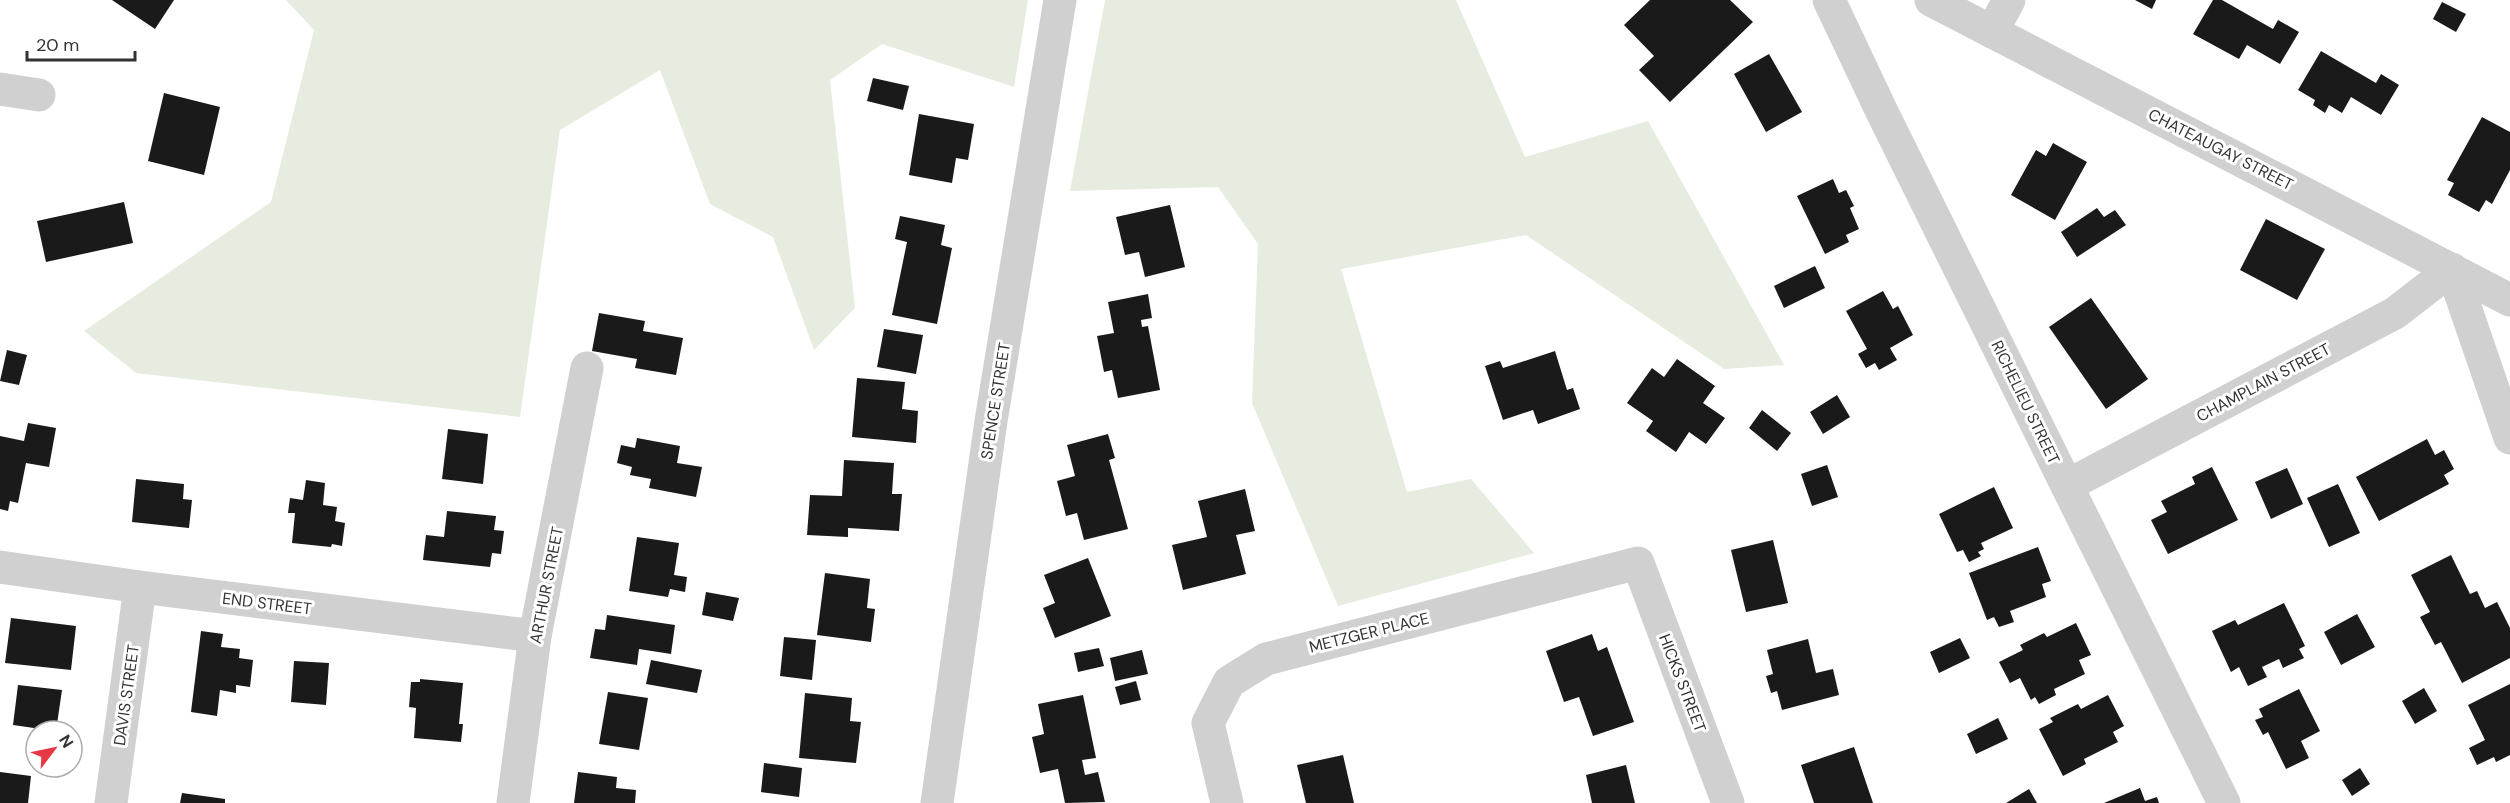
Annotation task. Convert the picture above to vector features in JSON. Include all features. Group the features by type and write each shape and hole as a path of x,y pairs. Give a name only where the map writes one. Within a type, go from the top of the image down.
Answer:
{"street":[{"name":"SPENCE STREET","path":"937,803 991,420 1060,0"},
{"name":"RICHELIEU STREET","path":"1829,0 1882,112 2224,803"},
{"name":"CHATEAUGAY STREET","path":"1931,0 2510,300"},
{"path":"1992,32 2009,0"},
{"path":"0,89 39,95"},
{"name":"CHAMPLAIN STREET","path":"2067,485 2396,313 2452,269"},
{"path":"2452,269 2510,438"},
{"name":"ARTHUR STREET","path":"513,803 535,636 587,368"},
{"name":"METZGER PLACE","path":"1227,803 1208,723 1229,682 1266,659 1638,563"},
{"name":"HICKS STREET","path":"1638,563 1728,803"},
{"name":"END STREET","path":"0,567 140,587 535,636"},
{"name":"DAVIS STREET","path":"111,803 140,587"}],"shaded area":[{"path":"286,0 1028,0 1014,87 882,44 830,80 855,308 814,350 773,237 710,204 660,70 560,130 520,417 136,373 84,331 271,202 314,30"},
{"path":"1105,0 1456,0 1525,157 1648,121 1784,365 1724,369 1526,235 1341,269 1407,492 1471,479 1534,553 1338,606 1252,403 1258,244 1218,187 1070,191"}],"building":[{"path":"112,0 174,0 155,29"},
{"path":"1650,0 1730,0 1753,22 1670,102 1639,70 1654,56 1624,25"},
{"path":"2135,0 2156,0 2152,9"},
{"path":"2213,0 2222,0 2273,29 2278,20 2299,32 2280,64 2247,45 2239,59 2193,34"},
{"path":"2442,2 2466,14 2456,32 2433,19"},
{"path":"2321,51 2376,83 2381,74 2399,85 2381,115 2351,97 2342,113 2329,105 2325,113 2313,105 2315,100 2298,90"},
{"path":"1769,54 1802,112 1766,132 1734,74"},
{"path":"873,78 909,86 903,110 867,101"},
{"path":"164,93 220,107 204,175 148,161"},
{"path":"919,114 974,124 968,160 956,158 952,183 909,175"},
{"path":"2482,117 2510,132 2510,170 2492,204 2486,200 2479,212 2448,195 2454,183 2447,180"},
{"path":"2053,143 2087,162 2055,220 2011,195 2036,150 2046,156"},
{"path":"1833,179 1839,193 1846,190 1854,206 1850,208 1859,229 1846,235 1849,242 1825,254 1797,196"},
{"path":"124,202 133,243 46,262 37,221"},
{"path":"1170,205 1185,267 1145,277 1139,252 1125,255 1116,217"},
{"path":"2097,208 2104,217 2115,210 2126,225 2077,257 2061,232"},
{"path":"900,216 945,225 941,245 952,248 937,324 892,315 907,242 895,239"},
{"path":"2266,219 2325,249 2297,300 2240,270"},
{"path":"1815,266 1825,288 1784,308 1774,286"},
{"path":"1883,291 1893,309 1898,306 1913,335 1890,348 1897,360 1879,370 1875,363 1866,368 1858,354 1867,349 1846,311"},
{"path":"1148,294 1152,318 1141,320 1142,327 1148,326 1160,390 1118,398 1112,370 1104,372 1097,336 1114,333 1108,302"},
{"path":"2091,298 2148,379 2106,409 2049,327"},
{"path":"599,313 645,321 643,331 683,338 676,375 635,368 637,359 592,351"},
{"path":"884,329 923,335 916,374 877,367"},
{"path":"7,350 27,355 19,385 0,381"},
{"path":"1555,351 1567,390 1573,388 1580,409 1538,424 1533,410 1503,420 1485,366 1500,361 1503,368"},
{"path":"1677,359 1715,386 1703,403 1725,418 1706,444 1689,432 1676,452 1646,431 1653,421 1627,403 1652,368 1664,377"},
{"path":"857,378 905,382 902,409 918,411 916,443 852,437"},
{"path":"1837,395 1850,417 1823,434 1810,412"},
{"path":"1762,410 1791,433 1777,451 1749,428"},
{"path":"28,423 56,428 49,467 26,463 18,503 10,501 8,511 0,509 0,436 24,441"},
{"path":"448,429 488,434 483,484 442,479"},
{"path":"1108,434 1115,458 1109,460 1128,529 1084,540 1077,513 1066,516 1057,481 1075,476 1067,445"},
{"path":"637,438 680,446 677,463 702,467 696,497 649,488 651,479 630,475 632,467 617,463 621,445 635,448"},
{"path":"2427,439 2435,455 2444,450 2454,469 2444,475 2449,484 2379,521 2356,477"},
{"path":"844,460 894,463 892,494 902,494 899,531 848,528 848,537 807,535 810,495 842,496"},
{"path":"1827,465 1838,497 1812,506 1801,474"},
{"path":"2212,467 2238,520 2168,554 2151,520 2167,512 2161,501 2195,484 2192,477"},
{"path":"2287,468 2303,504 2271,519 2255,482"},
{"path":"136,479 184,484 183,499 192,500 189,528 132,522"},
{"path":"306,480 325,483 323,505 337,507 335,521 345,523 342,546 292,543 295,513 288,513 290,498 303,500"},
{"path":"2338,484 2360,533 2329,547 2307,498"},
{"path":"1994,487 2013,528 1981,543 1984,549 1978,552 1981,556 1969,562 1963,550 1957,552 1939,514"},
{"path":"1245,489 1255,531 1236,535 1246,574 1183,590 1172,545 1207,537 1198,501"},
{"path":"447,511 496,516 494,530 504,531 501,554 492,553 490,567 423,560 426,535 444,537"},
{"path":"637,537 679,543 674,575 687,577 685,592 670,589 668,597 629,591"},
{"path":"1773,540 1788,603 1746,612 1731,550"},
{"path":"2038,547 2051,581 2042,584 2046,597 2010,611 2014,622 1999,627 1994,617 1987,620 1969,573"},
{"path":"2451,555 2470,594 2477,591 2485,608 2497,602 2510,628 2510,658 2462,683 2441,642 2435,645 2420,617 2430,612 2411,575"},
{"path":"1088,558 1111,616 1055,638 1043,608 1055,603 1044,575"},
{"path":"825,573 870,579 867,608 875,609 871,642 817,635"},
{"path":"706,592 739,598 733,621 702,615"},
{"path":"2284,603 2305,646 2299,649 2304,658 2283,668 2279,659 2262,667 2267,677 2248,686 2239,667 2231,672 2212,631 2235,620 2238,625"},
{"path":"2357,614 2375,647 2341,665 2324,632"},
{"path":"607,615 675,625 671,654 639,649 637,665 590,658 595,629 605,630"},
{"path":"11,618 76,626 71,670 5,663"},
{"path":"2076,623 2091,655 2079,660 2085,674 2054,689 2056,695 2039,704 2035,697 2031,700 2020,678 2010,683 1999,662 2023,650 2020,645 2044,633 2047,637"},
{"path":"201,631 223,634 221,647 240,649 239,658 253,660 250,687 236,685 236,693 220,690 217,716 191,712"},
{"path":"1592,634 1598,651 1607,647 1634,722 1593,736 1579,697 1564,702 1546,651"},
{"path":"784,637 816,640 812,680 780,676"},
{"path":"1960,638 1970,658 1939,673 1930,652"},
{"path":"1808,639 1816,673 1833,669 1839,695 1782,710 1777,691 1771,693 1766,676 1773,674 1767,650"},
{"path":"1099,648 1104,666 1078,672 1074,653"},
{"path":"1142,650 1148,674 1115,681 1110,658"},
{"path":"651,660 702,670 697,693 646,684"},
{"path":"294,661 329,663 326,705 291,702"},
{"path":"420,679 463,683 459,724 463,724 461,742 414,738 416,708 409,707 411,682 420,682"},
{"path":"1136,681 1141,700 1120,705 1115,687"},
{"path":"2510,684 2510,755 2496,762 2494,757 2477,765 2469,748 2485,740 2468,705"},
{"path":"18,685 62,690 58,719 24,719 24,727 13,725"},
{"path":"2424,688 2437,711 2415,724 2402,701"},
{"path":"2299,689 2320,731 2301,741 2309,758 2286,769 2268,732 2263,735 2255,720 2263,717 2259,709"},
{"path":"608,692 648,698 639,750 599,744"},
{"path":"805,693 852,698 850,721 861,722 856,763 799,758"},
{"path":"1083,695 1096,758 1082,760 1085,775 1098,772 1105,802 1065,803 1058,769 1040,773 1032,737 1044,734 1038,704"},
{"path":"2108,695 2124,726 2113,732 2118,742 2084,759 2086,764 2063,776 2039,729 2053,722 2050,718 2078,704 2081,709"},
{"path":"1998,718 2008,739 1976,754 1967,734"},
{"path":"1854,747 1873,803 1814,803 1801,765"},
{"path":"1343,755 1354,803 1306,803 1297,765"},
{"path":"764,763 802,768 799,797 761,792"},
{"path":"1626,765 1635,803 1592,803 1586,775"},
{"path":"2360,768 2370,784 2352,796 2342,780"},
{"path":"0,772 24,775 24,779 31,779 28,803 0,803"},
{"path":"578,772 617,777 616,788 636,790 635,803 574,803"},
{"path":"2140,788 2145,801 2157,797 2159,803 2104,803"},
{"path":"2029,789 2037,803 2006,803"},
{"path":"182,793 225,799 225,803 180,803"}]}
